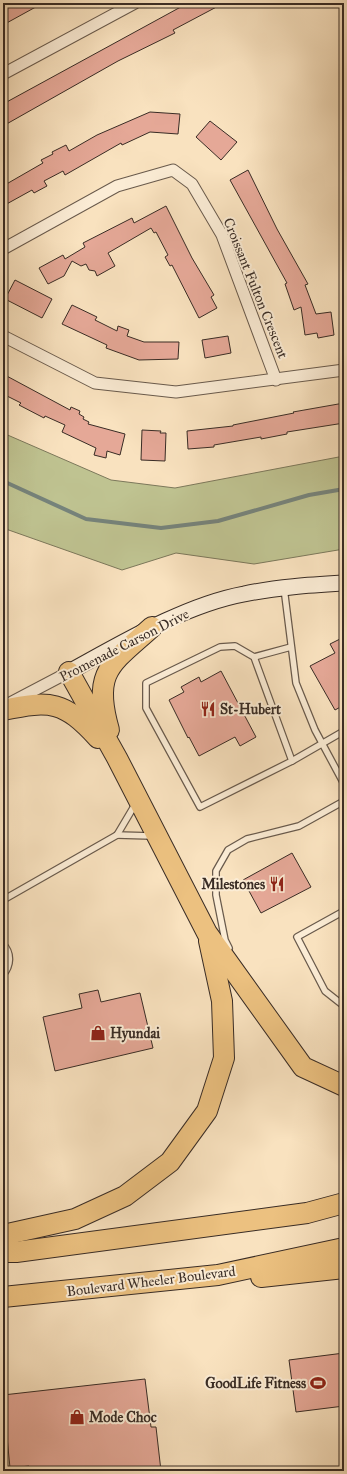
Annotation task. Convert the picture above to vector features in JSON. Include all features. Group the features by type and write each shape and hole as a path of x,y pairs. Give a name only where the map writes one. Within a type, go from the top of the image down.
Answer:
{"highway":[{"path":"117,758 103,708 102,690 106,672 118,658 152,627"},
{"path":"69,672 117,758 207,933 303,1067 344,1086"},
{"path":"3,710 34,704 53,705 69,711 81,720 117,758"},
{"path":"3,1235 75,1219 125,1196 170,1162 207,1111 224,1058 222,1001 207,933"},
{"path":"3,1252 16,1252 307,1213 344,1203"},
{"name":"Boulevard Wheeler Boulevard","path":"3,1297 218,1275 344,1248"},
{"path":"3,1306 344,1268"}],"street":[{"path":"3,74 135,3"},
{"name":"Croissant Fulton Crescent","path":"3,249 117,186 173,170 192,184 222,235 276,380"},
{"path":"3,336 95,383 176,392 344,370"},
{"name":"Promenade Carson Drive","path":"3,706 152,627 195,609 243,594 284,588 344,583"}],"lane":[{"path":"284,588 296,683 322,743 344,784"},
{"path":"291,647 254,656 235,646 220,647 146,683 146,708 200,807 292,761 344,731"},
{"path":"254,656 292,761"},
{"path":"3,900 117,835 138,800"},
{"path":"245,985 225,940 216,895 216,871 228,850 247,839 299,826 344,801"},
{"path":"117,835 157,836"},
{"path":"344,912 297,937 325,992 344,1006"},
{"path":"3,944 9,952 10,958 9,965 3,975"}],"green space":[{"path":"3,433 111,480 175,488 344,456 344,549 254,564 176,553 122,570 3,528"}],"building":[{"path":"3,3 43,3 3,25"},
{"path":"188,3 224,3 173,30 175,33 118,61 3,126 3,104"},
{"path":"150,112 180,114 178,134 150,132 122,145 121,143 65,175 63,171 44,181 47,186 34,193 32,190 3,206 3,186 43,163 41,160 53,154 52,152 66,145 69,151 97,135"},
{"path":"210,121 237,142 221,160 196,137"},
{"path":"248,170 277,229 308,284 305,285 316,314 331,312 334,335 318,338 317,333 305,335 301,307 294,310 285,284 287,283 230,180"},
{"path":"166,206 192,258 214,295 211,297 217,308 199,318 172,265 170,266 165,257 168,255 156,232 154,233 151,228 108,253 115,266 97,276 95,271 89,270 86,264 81,266 72,261 64,276 48,284 39,268 63,255 65,259 85,247 83,243 132,218 134,223"},
{"path":"15,280 52,299 42,318 5,299"},
{"path":"72,305 97,317 95,320 117,331 118,326 129,330 127,336 144,342 179,342 178,359 139,360 106,348 107,345 62,324"},
{"path":"228,336 231,353 205,358 202,340"},
{"path":"3,374 70,410 71,407 80,411 79,414 84,417 83,419 89,422 88,424 125,434 120,455 107,451 106,458 94,455 96,448 62,432 65,425 45,416 44,418 19,405 21,403 3,394"},
{"path":"344,403 344,423 287,432 287,434 261,439 261,437 214,445 214,447 188,449 187,431 233,426 294,413 293,412"},
{"path":"142,430 161,431 160,433 166,433 165,461 141,460"},
{"path":"344,637 344,705 335,710 310,666 335,653 330,644"},
{"name":"St-Hubert","path":"221,671 256,737 240,746 235,737 199,756 169,700 184,692 181,687 199,677 201,682"},
{"name":"Milestones","path":"292,853 311,887 261,913 243,880"},
{"name":"Hyundai","path":"98,990 101,1002 140,993 153,1048 55,1071 43,1017 82,1008 79,994"},
{"name":"GoodLife Fitness","path":"344,1353 344,1406 296,1412 289,1360"},
{"name":"Mode Choc","path":"145,1379 151,1427 156,1427 161,1471 30,1471 29,1466 10,1468 3,1395"}],"waterway":[{"path":"3,481 86,519 161,528 218,521 309,495 344,489"}],"place":[{"name":"St-Hubert","path":"208,709"},
{"name":"Milestones","path":"277,884"},
{"name":"Hyundai","path":"98,1033"},
{"name":"GoodLife Fitness","path":"318,1383"},
{"name":"Mode Choc","path":"77,1417"}]}
